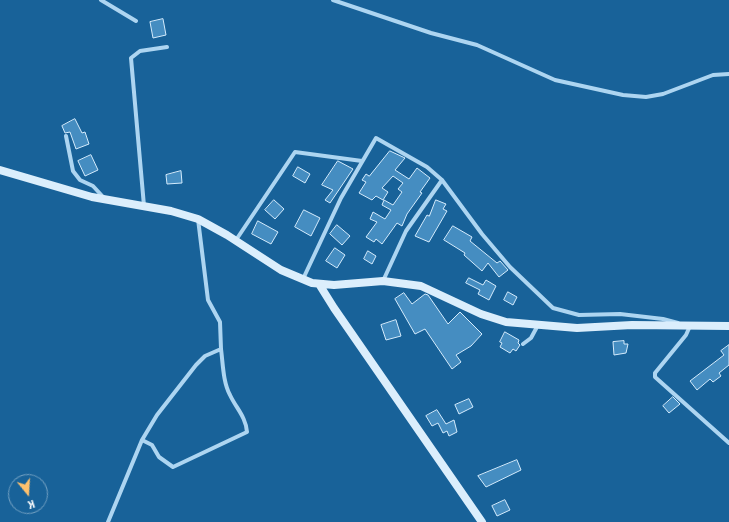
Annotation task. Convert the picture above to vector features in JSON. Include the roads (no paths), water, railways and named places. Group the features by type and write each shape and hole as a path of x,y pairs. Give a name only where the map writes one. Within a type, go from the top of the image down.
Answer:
{"street":[{"path":"101,0 136,21"},
{"path":"333,0 431,33 477,45 555,80 623,95 646,97 663,94 713,75 729,74"},
{"path":"144,206 131,58 140,51 167,47"},
{"path":"66,136 73,171 80,180 92,186 106,200"},
{"path":"302,280 341,198 376,138 428,167 442,180 482,234 510,267 553,308 579,315 620,314 642,316 663,319 690,326"},
{"path":"236,241 295,152 362,161"},
{"path":"0,170 106,200 171,211 198,219 236,241 262,260 302,280 319,284 334,285 382,281 421,286 481,314 506,322 577,328 632,325 729,326"},
{"path":"382,281 406,231 442,180"},
{"path":"142,440 152,444 159,457 173,467 247,432 246,423 229,395 224,377 220,322 208,300 198,219"},
{"path":"319,284 482,522"},
{"path":"523,344 531,338 538,325"},
{"path":"690,326 686,335 655,373 656,377 729,443"},
{"path":"108,522 142,440 157,415 196,365 206,356 221,349"}]}
